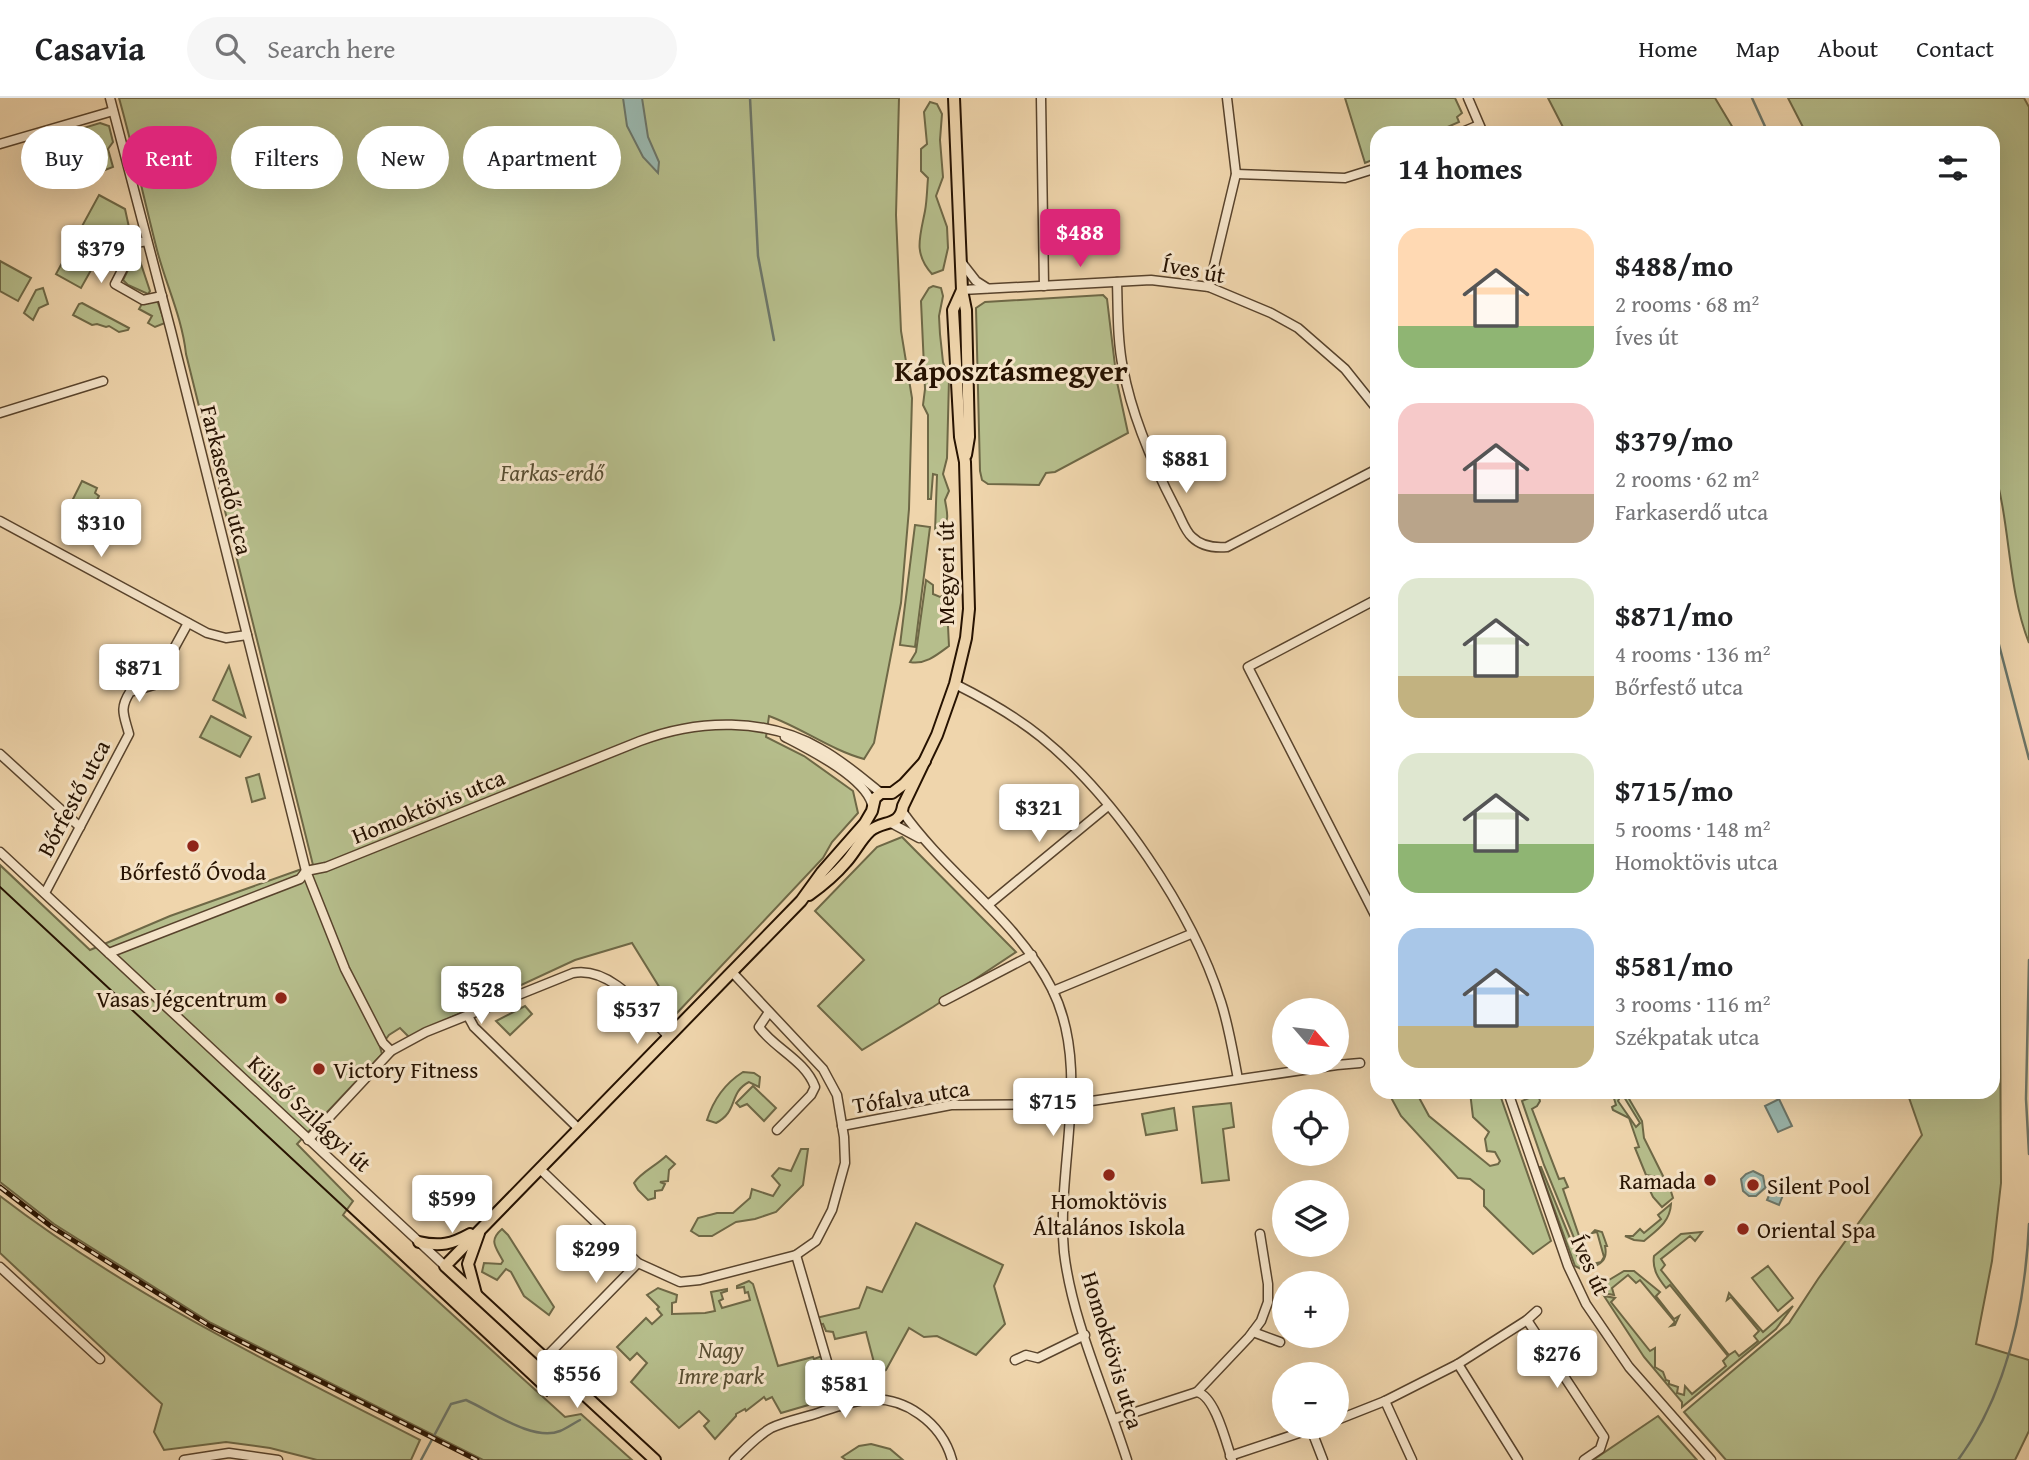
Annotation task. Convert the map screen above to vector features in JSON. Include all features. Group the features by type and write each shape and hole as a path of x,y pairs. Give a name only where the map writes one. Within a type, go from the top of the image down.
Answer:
{"main road":[{"name":"Megyeri út","path":"801,901 830,879 871,830 899,818 937,735 955,684 966,638 969,609 965,462 960,437 953,310 962,289 954,98"},
{"name":"Megyeri út","path":"445,1266 801,901 822,872 856,835 872,808 887,793 904,784 925,761"},
{"path":"887,793 899,798 903,808"},
{"path":"872,808 876,819 888,823"},
{"path":"419,1242 440,1246 449,1244 482,1227"},
{"path":"476,1295 468,1265 482,1227"},
{"name":"Külső Szilágyi út","path":"445,1266 655,1460"}],"street":[{"name":"Farkaserdő utca","path":"110,98 306,871 345,969 383,1043 391,1051"},
{"path":"1041,98 1044,286"},
{"path":"1209,287 1236,174 1236,153 1227,98"},
{"path":"1468,98 1480,126"},
{"path":"0,144 113,111"},
{"path":"1236,174 1345,178 1370,170"},
{"path":"147,241 136,243 115,284 142,300 162,296"},
{"path":"961,263 976,281 990,289"},
{"name":"Íves út","path":"962,289 1151,280 1209,287 1271,313 1298,328 1345,369 1370,400"},
{"path":"1117,282 1122,366 1130,396 1144,439 1163,483 1191,537 1215,548 1227,547 1370,473"},
{"path":"0,413 103,381"},
{"path":"0,521 217,638 247,635"},
{"path":"1370,603 1248,667 1370,905"},
{"name":"Bőrfestő utca","path":"45,893 129,734 121,708 125,699 130,692 154,685 188,623"},
{"path":"955,684 996,706 1041,736 1108,806 1153,867 1192,934 1221,1001 1238,1079"},
{"name":"Homoktövis utca","path":"109,953 300,879 306,871 326,867 656,735 710,725 770,729 787,733 820,747 887,793"},
{"name":"Homoktövis utca","path":"770,729 838,769 865,792 872,808"},
{"path":"0,754 80,827"},
{"path":"988,905 1108,806"},
{"name":"Homoktövis utca","path":"903,808 924,841 988,905 1032,955 1053,991 1063,1020 1069,1050 1070,1104 1062,1195 1062,1227 1068,1276 1127,1460"},
{"name":"Homoktövis utca","path":"888,823 924,841"},
{"name":"Külső Szilágyi út","path":"0,852 445,1266"},
{"path":"1053,991 1192,934"},
{"path":"944,1000 1032,955"},
{"path":"308,1140 391,1051 426,1032 568,975 587,972 606,977 668,1036"},
{"path":"540,1169 638,1263 680,1282 712,1277 796,1255 816,1241 835,1201 845,1163 836,1095 823,1069 732,972"},
{"path":"769,1012 759,1027 802,1067 815,1087 811,1095 777,1129"},
{"path":"468,1016 474,1027 578,1128"},
{"name":"Tófalva utca","path":"842,1126 951,1105 1070,1104 1360,1063"},
{"path":"813,1084 829,1081"},
{"name":"Íves út","path":"1510,1099 1568,1266 1586,1304 1629,1367 1712,1460"},
{"path":"1114,1419 1197,1391 1253,1332 1261,1321 1268,1302 1268,1284 1260,1234"},
{"path":"796,1255 840,1406"},
{"path":"544,1359 638,1263"},
{"path":"0,1268 100,1359"},
{"path":"1349,1415 1385,1401 1458,1364 1527,1320 1536,1311"},
{"path":"1527,1320 1604,1437 1600,1449 1584,1460"},
{"path":"1253,1332 1272,1339"},
{"path":"1015,1360 1026,1355 1038,1358 1085,1335"},
{"path":"1458,1364 1518,1460"},
{"path":"1197,1391 1210,1400 1231,1458 1285,1439"},
{"path":"734,1460 771,1428 840,1406 878,1400 913,1410 939,1432 952,1460"},
{"path":"1385,1401 1412,1460"},
{"path":"1318,1439 1323,1460"},
{"path":"184,1460 229,1453 278,1460"}],"green space":[{"name":"Farkas-erdő","path":"119,98 899,98 896,215 901,331 912,398 909,509 901,603 874,743 864,759 769,716 766,737 804,756 853,791 858,813 832,842 823,858 676,1014 632,943 575,960 409,1037 400,1028 389,1035 380,1047 382,1054 297,1144 353,1201 343,1215 565,1417 581,1414 632,1460 483,1460 211,1323 54,1224 0,1182 0,865 90,950 170,916 313,865 181,327 157,250 142,189 217,189 217,126 126,126"},
{"path":"1345,98 1455,98 1462,113 1457,117 1459,122 1450,126 1370,126 1370,161 1365,163"},
{"path":"1548,98 1715,98 1732,126 1562,126"},
{"path":"1788,98 2024,98 2029,107 2029,643 2017,600 2000,494 2000,126 1802,126"},
{"path":"930,102 937,104 942,114 940,140 943,177 936,196 947,227 948,248 943,270 932,274 922,259 919,244 928,178 921,171 921,149 927,144 924,112"},
{"path":"100,123 109,126 113,142 108,149 108,126 90,126"},
{"path":"108,149 113,167 108,169"},
{"path":"99,195 125,209 132,241 130,245 114,236 109,238 81,288 56,274"},
{"path":"137,257 150,291 148,294 123,280"},
{"path":"0,261 31,278 18,301 0,291"},
{"path":"933,286 941,288 943,296 939,316 940,334 943,362 949,379 947,458 943,474 949,491 945,500 947,519 942,530 935,532 937,475 933,474 931,499 928,499 928,415 923,405 925,389 921,301"},
{"path":"43,288 48,304 39,308 33,320 24,313 36,290"},
{"path":"1103,295 1107,299 1117,382 1128,433 1055,472 1046,473 1039,485 988,484 982,480 980,471 976,308 985,302"},
{"path":"157,300 165,323 155,327 148,323 152,316 139,309 143,302"},
{"path":"82,303 129,328 128,330 119,332 109,326 92,325 73,315"},
{"path":"82,481 97,488 95,493 99,496 89,515 70,505"},
{"path":"915,525 930,527 915,647 900,645"},
{"path":"926,580 933,585 933,594 940,597 947,593 953,598 954,610 948,626 949,646 926,661 915,663 910,662 916,652"},
{"path":"229,666 245,717 213,700"},
{"path":"211,716 251,737 240,757 200,737"},
{"path":"259,774 265,798 252,802 246,778"},
{"path":"902,837 1016,952 862,1050 818,1006 864,960 815,911 877,847"},
{"path":"2000,994 2001,1183 1992,1261 1976,1344 2029,1360 2029,1431 2015,1460 1726,1460 1684,1412 1789,1323 1922,1135 1909,1099 2000,1099"},
{"path":"525,1006 532,1014 510,1035 496,1021"},
{"path":"743,1072 754,1073 760,1077 759,1087 749,1082 742,1086 723,1118 716,1123 707,1120 720,1093"},
{"path":"753,1086 776,1108 764,1121 747,1104 740,1107 736,1103"},
{"path":"1392,1099 1420,1099 1429,1116 1490,1166 1500,1161 1495,1152 1487,1151 1485,1139 1489,1132 1473,1117 1471,1099 1501,1099 1551,1241 1533,1254 1484,1206 1484,1190 1470,1179 1458,1178 1401,1116"},
{"path":"1539,1099 1537,1106 1532,1109 1559,1179 1564,1178 1568,1187 1563,1189 1589,1265 1601,1262 1604,1257 1597,1232 1592,1233 1595,1230 1602,1232 1607,1246 1603,1261 1589,1269 1544,1165 1522,1101"},
{"path":"1614,1099 1619,1099 1636,1127 1640,1123 1625,1099 1629,1099 1642,1121 1644,1138 1664,1178 1646,1175 1635,1148 1639,1147 1629,1118 1613,1110 1612,1107 1616,1105"},
{"path":"1231,1103 1234,1127 1223,1129 1229,1180 1202,1183 1193,1107"},
{"path":"1174,1108 1177,1130 1146,1135 1142,1114"},
{"path":"801,1149 808,1149 803,1185 776,1212 736,1222 712,1236 699,1236 691,1231 698,1218 717,1213 733,1213 750,1198 752,1189 773,1196 780,1185 772,1176 779,1168 791,1171"},
{"path":"666,1156 675,1164 669,1170 668,1181 660,1182 665,1184 662,1190 655,1191 655,1198 648,1200 634,1183"},
{"path":"1539,1167 1578,1258 1587,1272 1575,1266"},
{"path":"1644,1178 1669,1185 1673,1198 1662,1207 1653,1197"},
{"path":"0,1196 49,1232 152,1297 258,1356 420,1440 411,1460 317,1460 270,1448 226,1442 164,1450 154,1432 162,1404 0,1253"},
{"path":"1671,1204 1665,1221 1644,1241 1625,1236 1633,1236 1640,1229 1644,1233 1661,1219 1658,1215"},
{"path":"916,1223 1003,1265 994,1286 1005,1324 976,1355 937,1336 924,1337 909,1328 886,1370 877,1374 866,1332 835,1339 833,1332 826,1331 823,1324 818,1325 816,1318 859,1308 867,1287 882,1292"},
{"path":"502,1229 554,1307 549,1315 524,1296 511,1272 506,1269 497,1280 482,1272 484,1263 501,1264 503,1261 494,1241"},
{"path":"1702,1232 1695,1241 1690,1236 1661,1259 1665,1265 1661,1270 1729,1355 1735,1351 1739,1356 1758,1341 1754,1336 1759,1331 1731,1297 1727,1300 1729,1293 1763,1332 1793,1306 1776,1329 1682,1407 1682,1402 1644,1357 1604,1296 1615,1298 1611,1302 1650,1351 1655,1348 1655,1367 1663,1372 1669,1384 1678,1387 1677,1393 1684,1395 1685,1386 1692,1394 1726,1366 1723,1361 1728,1356 1670,1285 1666,1288 1660,1281 1654,1265 1654,1256 1681,1234"},
{"path":"1768,1266 1793,1298 1778,1311 1752,1278"},
{"path":"1624,1271 1634,1271 1660,1292 1656,1296 1674,1319 1679,1316 1675,1325 1671,1326 1675,1322 1640,1280 1636,1283 1628,1275 1612,1288 1614,1295 1603,1293 1599,1286"},
{"name":"Nagy Imre park","path":"749,1281 753,1284 778,1366 822,1356 830,1391 823,1394 822,1401 781,1413 772,1397 766,1400 764,1397 746,1411 745,1409 736,1414 715,1439 704,1426 709,1421 699,1411 679,1428 631,1382 647,1363 637,1353 630,1360 617,1347 646,1318 652,1324 662,1315 657,1309 659,1307 647,1295 658,1288 677,1295 676,1302 672,1303 672,1314 705,1313 715,1311 711,1292 727,1289 721,1293 723,1299 719,1301 722,1308 750,1300 744,1287 737,1288"},
{"path":"1658,1416 1697,1460 1593,1460"},
{"path":"871,1444 890,1449 903,1460 846,1460 842,1457 859,1446"}],"water":[{"path":"623,98 642,98 648,137 659,162 658,173 643,157 627,126"},
{"path":"1779,1099 1792,1126 1778,1132 1765,1106"},
{"path":"1753,1171 1763,1176 1765,1186 1771,1189 1775,1180 1787,1185 1779,1205 1767,1200 1771,1191 1765,1188 1756,1196 1749,1196 1743,1191 1741,1179"}],"waterway":[{"path":"750,98 758,256 774,340"},
{"path":"1752,98 1765,126"},
{"path":"2000,649 2029,759"},
{"path":"2029,960 2026,1099 2029,1154"},
{"path":"1958,1460 1990,1406 2011,1348 2023,1286 2029,1224"},
{"path":"421,1460 451,1404 466,1400 512,1424 537,1432 560,1431 580,1420"}],"tram line":[{"path":"0,887 547,1396"}],"railway":[{"path":"0,1187 52,1227 210,1326 477,1460"}],"place":[{"name":"Bőrfestő Óvoda","path":"193,846"},
{"name":"Vasas Jégcentrum","path":"281,998"},
{"name":"Victory Fitness","path":"319,1069"},
{"name":"Homoktövis Általános Iskola","path":"1109,1175"},
{"name":"Ramada","path":"1710,1180"},
{"name":"Silent Pool","path":"1753,1185"},
{"name":"Oriental Spa","path":"1743,1229"}],"district":[{"name":"Káposztásmegyer","path":"1011,370"}]}
